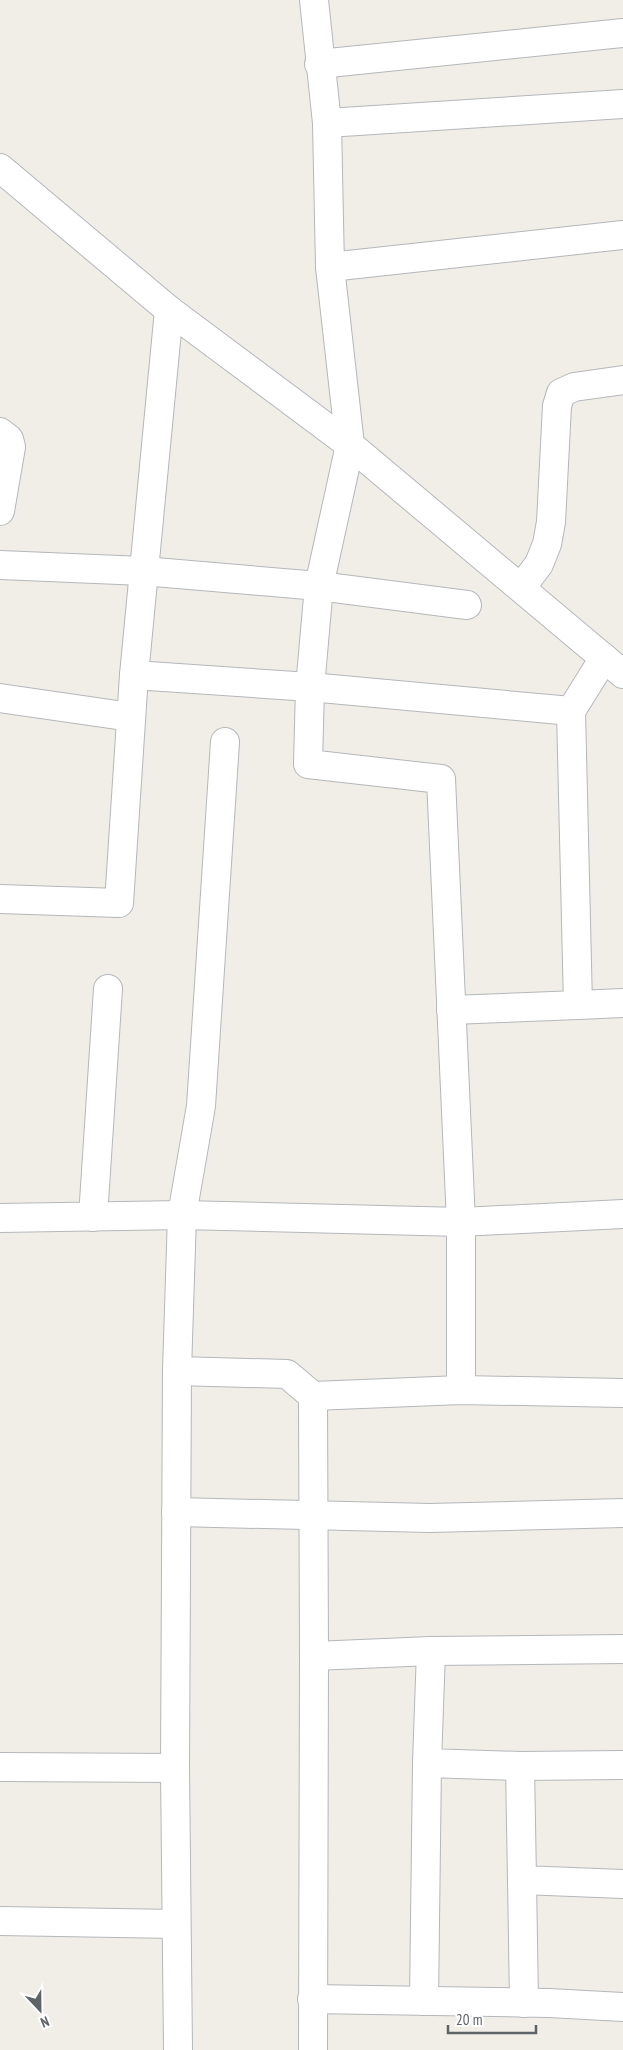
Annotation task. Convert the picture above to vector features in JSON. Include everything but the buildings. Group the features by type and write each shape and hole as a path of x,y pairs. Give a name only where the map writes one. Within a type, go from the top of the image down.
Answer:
{"street":[{"path":"314,0 319,64 327,123 330,267 350,445 319,586 310,687 308,764 441,779 461,1222 461,1390"},
{"path":"319,64 623,33"},
{"path":"327,123 623,104"},
{"path":"0,168 169,310 350,445 613,666 571,711 578,1004"},
{"path":"330,267 623,235"},
{"path":"0,899 119,903 134,674 169,310"},
{"path":"520,588 538,564 547,544 551,522 557,406 561,393 574,387 623,380"},
{"path":"0,432 9,439 11,447 0,512"},
{"path":"0,565 144,571 319,586 468,605"},
{"path":"134,674 310,687 571,711"},
{"path":"0,698 131,717"},
{"path":"178,2050 174,1768 177,1371 182,1215 201,1106 225,742"},
{"path":"93,1217 108,989"},
{"path":"451,1010 623,1003"},
{"path":"0,1218 182,1215 461,1222 623,1214"},
{"path":"177,1371 286,1374 313,1396 461,1390 623,1393"},
{"path":"313,1396 313,2050"},
{"path":"176,1512 314,1517 430,1518 623,1513"},
{"path":"314,1656 431,1651 623,1649"},
{"path":"424,2001 427,1763 431,1651"},
{"path":"427,1763 520,1766 623,1765"},
{"path":"520,1766 524,2003"},
{"path":"0,1767 174,1768"},
{"path":"522,1880 623,1884"},
{"path":"0,1921 176,1924"},
{"path":"312,1999 623,2007"}]}
